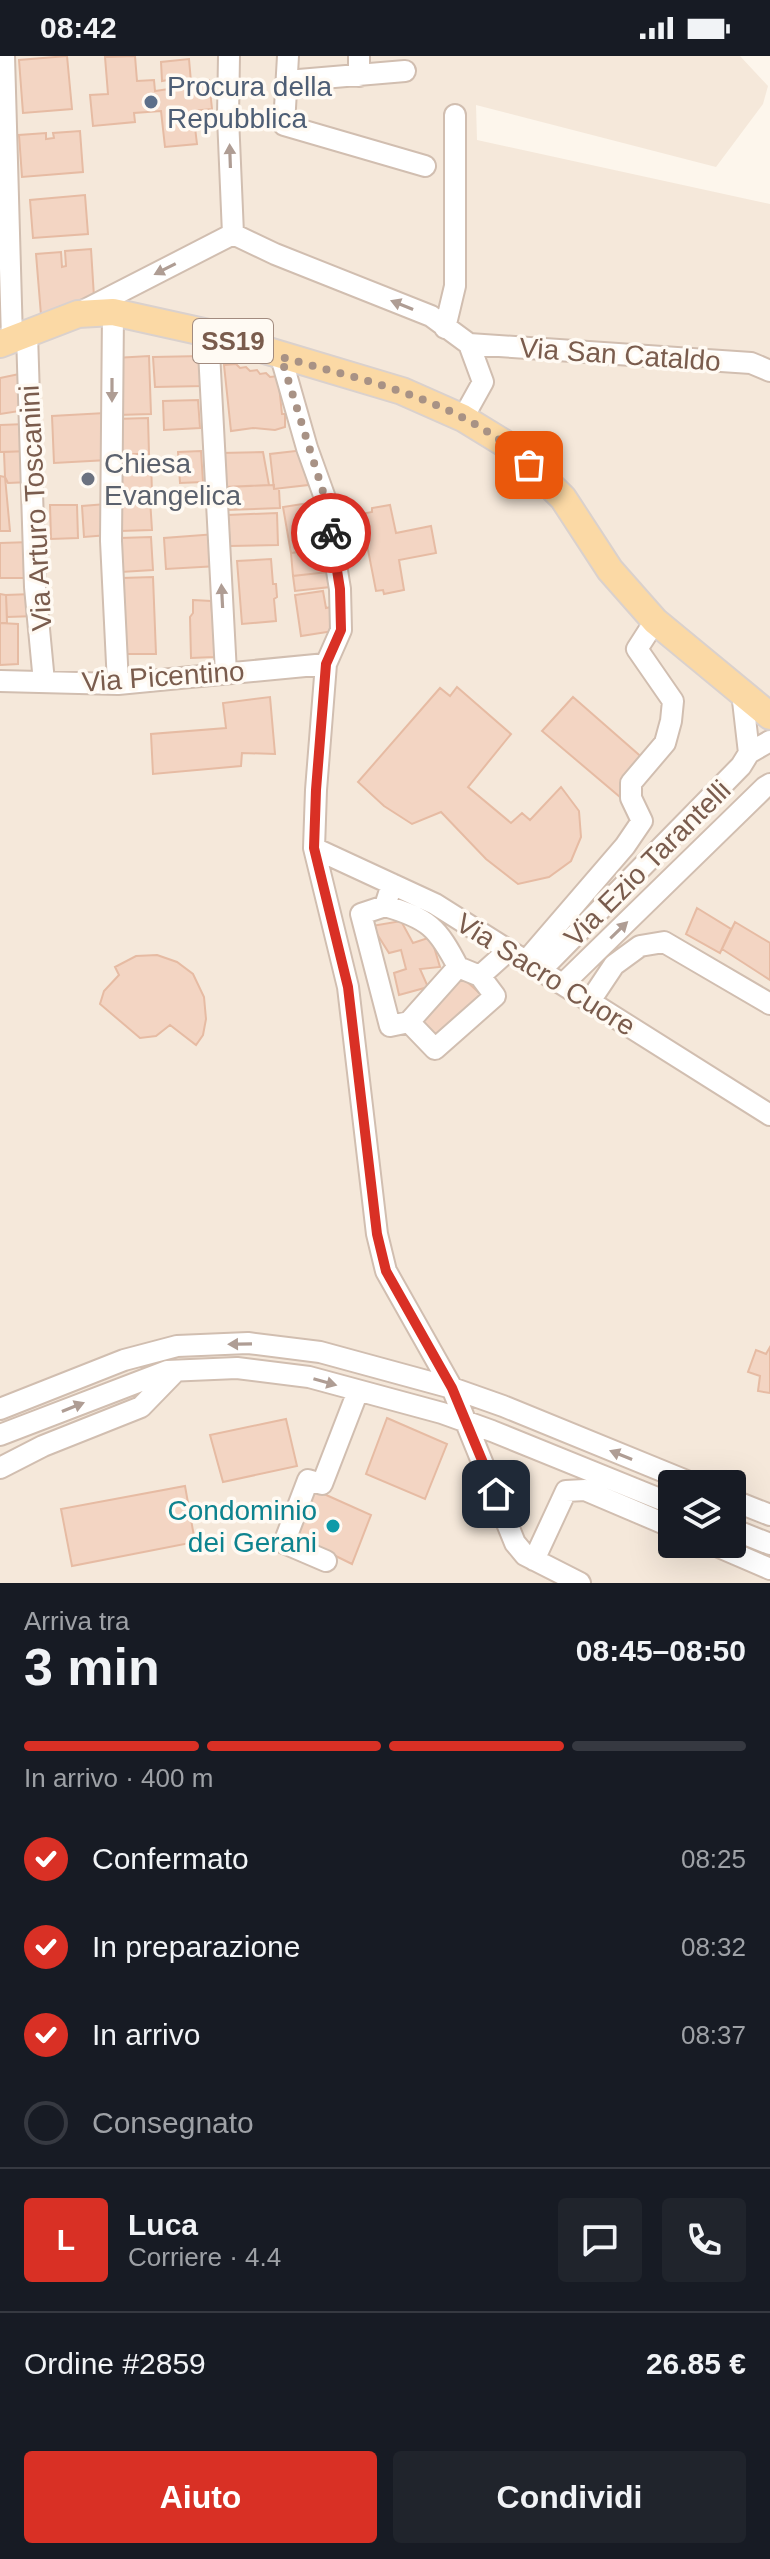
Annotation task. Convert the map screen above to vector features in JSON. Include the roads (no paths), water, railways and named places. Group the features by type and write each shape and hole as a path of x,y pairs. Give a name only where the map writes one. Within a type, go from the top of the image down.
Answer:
{"main road":[{"name":"SS19","path":"13,339 78,314 113,312 208,333 402,391 463,418 512,448 563,498 610,570 655,621 770,716"}],"street":[{"name":"Via Arturo Toscanini","path":"4,56 2,96 13,339 44,682"},
{"path":"229,56 233,234"},
{"path":"288,56 284,125 425,166"},
{"path":"287,81 359,66 405,71"},
{"path":"445,328 455,286 455,115"},
{"path":"78,314 233,234"},
{"path":"233,234 275,254 431,316 469,344 483,382 463,418"},
{"path":"113,312 111,556 118,684"},
{"path":"208,333 226,673"},
{"name":"Via San Cataldo","path":"469,344 751,363 770,371"},
{"path":"281,357 325,498 340,589 341,630 326,664 314,848 348,987 377,1234 386,1271 452,1388 515,1543 525,1555 580,1583"},
{"path":"480,976 525,960 625,846 642,821 631,798 631,783 665,743 673,701 637,649 655,621"},
{"name":"Via Picentino","path":"0,681 118,684 326,664"},
{"name":"Via Ezio Tarantelli","path":"742,692 749,753"},
{"name":"Via Ezio Tarantelli","path":"525,960 741,766 749,753 770,741"},
{"name":"Via Ezio Tarantelli","path":"563,984 770,784"},
{"name":"Via Sacro Cuore","path":"314,848 435,904 770,1115"},
{"path":"385,906 392,884"},
{"path":"409,1022 435,1049 495,996 480,976 458,967 433,927 409,913 385,906 361,914 390,1026 409,1022 458,967"},
{"path":"590,1001 614,965 640,946 664,942 770,1004"},
{"path":"0,1409 124,1360 177,1346 248,1343 320,1352 452,1388 660,1470"},
{"path":"0,1435 167,1371 237,1368 309,1377 466,1421 658,1498"},
{"path":"0,1468 43,1446 141,1407 176,1371"},
{"path":"326,1561 284,1543 308,1480 322,1484 358,1391"},
{"path":"534,1560 566,1491 585,1490 658,1521"},
{"path":"746,1506 770,1515"},
{"path":"746,1535 770,1544"},
{"path":"744,1558 770,1569"}],"place":[{"name":"Procura della Repubblica","path":"151,102"},
{"name":"Chiesa Evangelica","path":"88,479"},
{"name":"Condominio dei Gerani","path":"333,1526"}]}
